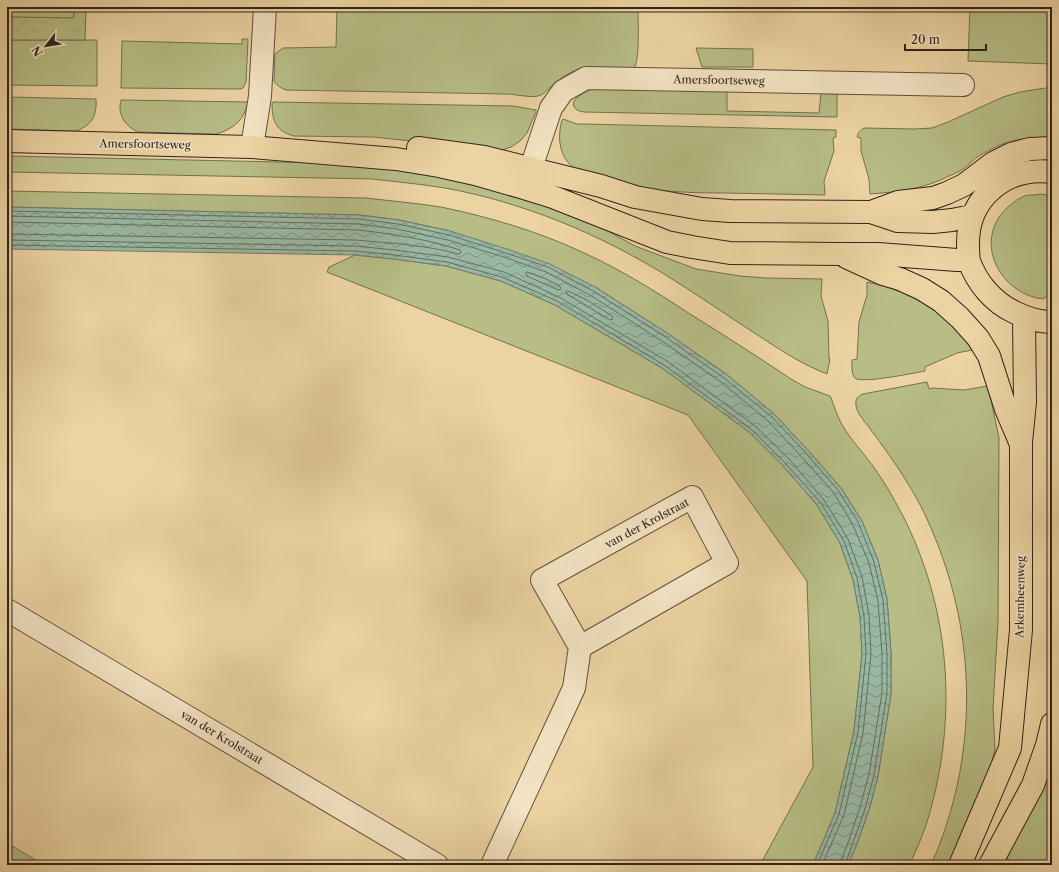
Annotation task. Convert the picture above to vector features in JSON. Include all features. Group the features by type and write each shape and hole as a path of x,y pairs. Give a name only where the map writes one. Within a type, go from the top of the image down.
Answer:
{"main road":[{"name":"Amersfoortseweg","path":"7,141 252,147 396,159 475,174 601,186 635,196 702,209 730,211 871,212 898,221 933,222 972,216"},
{"name":"Amersfoortseweg","path":"871,212 898,202 933,198 948,193 964,185 993,163 1011,154 1030,149 1052,148"},
{"path":"1052,172 1029,172 1011,177 997,185 988,193 972,216 968,233 969,260 977,279 989,295 1006,308 1024,318 1052,322"},
{"name":"Amersfoortseweg","path":"528,178 553,197 667,242 730,253 878,254 969,260"},
{"path":"840,254 883,274 900,279 922,289 940,301 960,318 978,338 989,356 1006,409 1021,442"},
{"name":"Arkemheenweg","path":"960,865 1010,748 1021,630 1021,442 1025,402 1024,318"},
{"path":"990,865 1033,785 1047,746 1052,724"}],"street":[{"path":"252,147 260,96 265,7"},
{"name":"Amersfoortseweg","path":"528,178 551,108 563,91 586,78 963,85"},
{"name":"van der Krolstraat","path":"692,497 727,563 580,647 542,580 692,497"},
{"name":"van der Krolstraat","path":"7,610 437,865"},
{"path":"492,865 574,688 580,647"}],"green space":[{"path":"7,7 74,7 74,18 7,17"},
{"path":"74,7 86,7 85,40 7,40 7,17 74,18"},
{"path":"337,7 638,7 636,64 634,68 584,68 570,73 543,94 538,96 506,94 286,90 279,87 274,81 275,54 283,48 336,47"},
{"path":"970,7 1052,7 1052,64 968,61"},
{"path":"242,39 248,39 246,82 243,88 121,88 122,41 242,44"},
{"path":"7,40 97,40 97,86 7,85"},
{"path":"696,48 753,49 753,67 702,67"},
{"path":"1052,87 1052,138 1032,138 1005,143 988,151 956,173 930,184 910,189 870,194 869,179 861,151 861,138 857,137 859,132 865,128 932,128 1003,97 1020,92"},
{"path":"597,88 726,90 728,111 819,113 821,93 837,93 837,117 584,112 576,109 573,105 574,101 580,95"},
{"path":"7,97 96,99 96,110 90,123 76,131 7,129"},
{"path":"121,100 248,102 244,114 237,123 216,134 138,132 129,126 123,119 120,110"},
{"path":"273,102 513,106 536,110 536,112 527,133 520,141 511,147 496,152 373,137 294,136 283,131 276,124 273,115"},
{"path":"563,119 577,124 836,130 836,137 833,138 834,151 824,181 825,195 676,192 627,185 577,171 566,159 561,147 560,127"},
{"path":"7,156 369,164 445,173 566,211 635,246 696,269 740,276 765,278 822,279 821,296 828,321 830,359 827,374 808,366 782,351 676,281 612,245 586,232 558,221 474,194 445,188 373,179 7,172"},
{"path":"7,191 366,198 441,207 477,215 513,225 565,244 610,266 664,297 791,379 805,387 830,396 841,423 849,436 885,483 914,539 927,576 937,613 944,652 946,691 945,730 940,769 927,823 909,865 848,865 869,810 878,776 891,694 891,653 887,599 878,560 862,521 841,488 774,414 726,374 667,333 595,287 450,231 399,220 360,215 7,207"},
{"path":"1040,194 1052,196 1052,287 1043,299 1028,295 1014,287 1003,277 996,264 992,250 992,235 997,221 1007,208 1022,197"},
{"path":"355,255 446,266 501,281 555,305 662,368 749,432 783,466 817,505 840,543 853,580 860,616 862,654 854,731 835,813 813,865 760,865 813,767 807,581 688,415 327,272 329,267"},
{"path":"867,282 881,285 906,294 928,306 949,322 959,332 972,350 957,353 925,367 925,371 867,380 859,380 855,378 852,372 852,360 857,359 859,322 867,295"},
{"path":"927,382 929,389 964,390 988,386 999,438 998,622 993,708 995,750 986,783 951,865 931,865 947,824 958,782 964,739 967,696 964,654 958,611 946,569 931,528 919,502 888,453 856,408 857,398 863,394"},
{"path":"1052,754 1052,865 1004,865 1033,804"},
{"path":"7,843 44,865 7,865"}],"water":[{"path":"7,207 360,215 399,220 450,231 550,264 595,287 667,333 726,374 774,414 841,488 862,521 878,560 887,599 891,653 891,694 878,776 869,810 848,865 813,865 835,813 854,731 862,654 860,616 853,580 840,543 817,505 783,466 749,432 662,368 555,305 501,281 446,266 355,255 7,249"}]}
